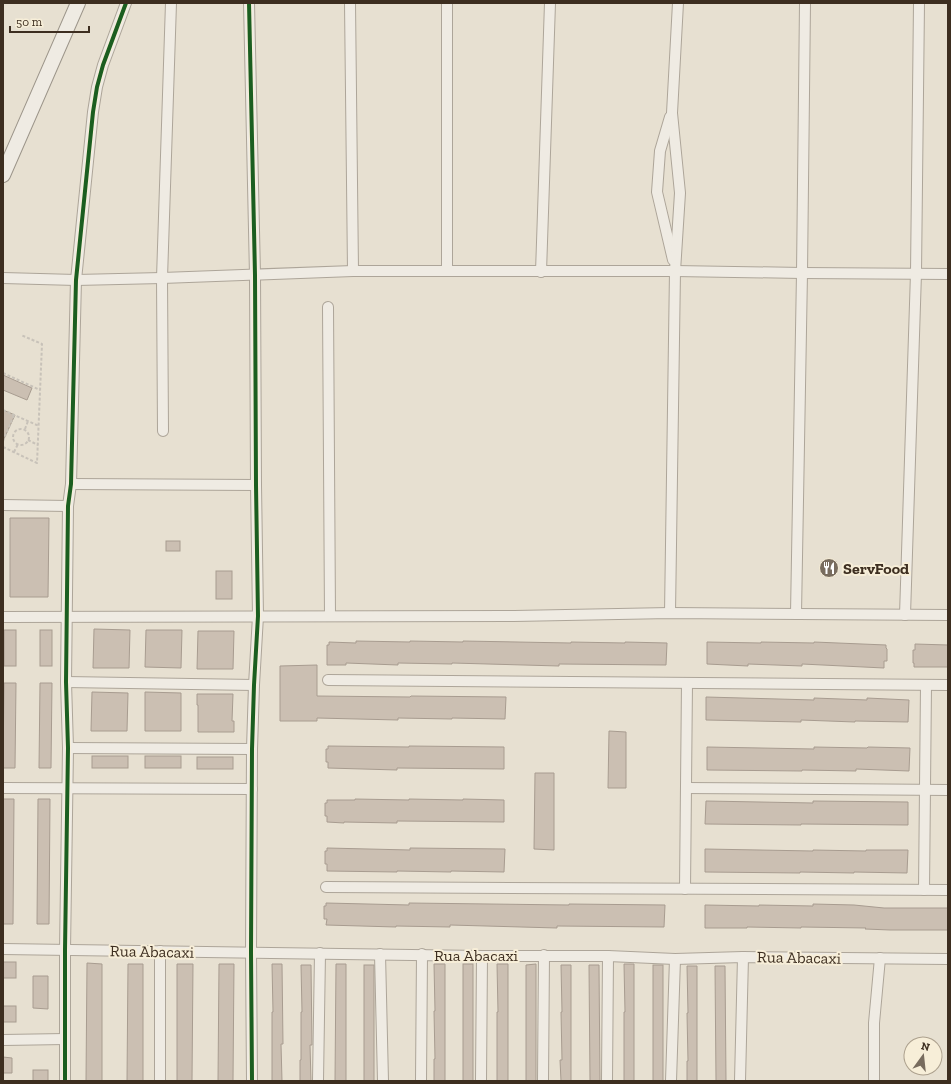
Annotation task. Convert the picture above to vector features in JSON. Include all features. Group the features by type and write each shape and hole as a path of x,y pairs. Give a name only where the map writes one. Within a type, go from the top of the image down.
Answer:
{"street":[{"path":"3,175 78,3"},
{"path":"65,1081 66,789 68,748 66,682 68,506 71,484 76,280 93,112 97,87 103,65 126,3"},
{"path":"163,431 162,278 171,3"},
{"path":"249,3 255,275 258,616 252,748 252,1081"},
{"path":"350,3 353,271"},
{"path":"447,3 447,271"},
{"path":"541,272 550,3"},
{"path":"670,613 675,271 680,193 672,113 678,3"},
{"path":"796,614 805,3"},
{"path":"905,615 916,273 919,3"},
{"path":"672,113 660,151 657,192 675,271"},
{"path":"3,278 76,280 353,271 675,271 948,274"},
{"path":"328,307 330,616"},
{"path":"71,484 256,485"},
{"path":"3,505 68,506"},
{"path":"3,617 514,616 670,613 948,615"},
{"path":"328,680 948,685"},
{"path":"66,682 254,685"},
{"path":"685,889 687,683"},
{"path":"924,890 926,685"},
{"path":"68,748 252,748"},
{"path":"3,788 252,789"},
{"path":"686,788 948,790"},
{"path":"326,887 948,890"},
{"name":"Rua Abacaxi","path":"3,949 482,956 544,955 675,959 743,957 948,959"},
{"path":"160,951 160,1081"},
{"path":"318,1081 320,953"},
{"path":"380,954 383,1081"},
{"path":"422,954 422,1081"},
{"path":"543,1081 544,955"},
{"path":"481,1081 482,956"},
{"path":"607,1081 608,956"},
{"path":"740,1081 743,957"},
{"path":"874,1081 874,1023 880,958"},
{"path":"671,1081 675,959"},
{"path":"3,1040 64,1039"}],"path":[{"path":"3,447 37,463 42,344 21,335"},
{"path":"3,373 40,390"},
{"path":"3,410 39,426"},
{"path":"3,441 14,415"},
{"path":"24,430 28,421"},
{"path":"19,429 24,430 27,431 29,435 28,440 25,444 18,444 14,440 14,432 19,429"},
{"path":"28,440 38,445"},
{"path":"14,452 18,444"}],"building":[{"path":"3,375 32,388 27,400 3,390"},
{"path":"3,410 15,415 3,441"},
{"path":"10,518 49,518 48,597 10,597"},
{"path":"166,541 180,541 180,551 166,551"},
{"path":"216,571 232,571 232,599 216,599"},
{"path":"94,629 130,630 129,668 93,668"},
{"path":"4,630 16,630 16,666 4,666"},
{"path":"40,630 52,630 52,666 40,666"},
{"path":"146,630 182,630 181,668 145,667"},
{"path":"198,631 234,631 233,669 197,669"},
{"path":"356,641 667,643 666,665 559,664 559,666 398,663 398,665 346,663 346,665 327,665 327,645 329,645 329,642 356,643"},
{"path":"707,642 814,642 886,645 887,661 884,661 884,668 802,664 802,666 748,664 748,666 707,664"},
{"path":"915,644 948,645 948,667 914,667 913,650 915,650"},
{"path":"317,665 317,696 506,697 505,719 398,718 398,720 317,718 317,721 280,721 280,666"},
{"path":"4,683 16,683 15,768 3,768"},
{"path":"40,683 52,683 51,768 39,768"},
{"path":"92,692 128,693 127,731 91,731"},
{"path":"145,692 181,693 181,731 145,731"},
{"path":"197,694 233,694 232,721 234,721 234,732 198,732"},
{"path":"706,697 814,700 814,698 867,700 867,698 909,700 908,722 706,720"},
{"path":"609,731 626,732 626,788 608,788"},
{"path":"328,746 504,747 504,769 397,768 397,770 328,768 328,762 326,762 326,749 328,749"},
{"path":"707,747 814,749 814,747 910,748 909,771 856,769 856,771 707,770"},
{"path":"92,756 128,756 128,768 92,768"},
{"path":"145,756 181,756 181,768 145,768"},
{"path":"197,757 233,757 233,769 197,769"},
{"path":"535,773 554,773 554,850 534,849"},
{"path":"3,799 14,799 13,924 3,924"},
{"path":"38,799 50,799 49,924 37,924"},
{"path":"327,800 504,800 504,822 327,822 327,816 325,816 325,803 327,803"},
{"path":"706,801 813,803 813,801 908,802 908,825 705,824"},
{"path":"327,848 410,850 410,848 505,849 504,872 327,871 327,864 325,864 325,851 327,851"},
{"path":"705,849 813,851 908,850 907,873 705,872"},
{"path":"326,903 409,905 409,903 665,905 664,927 557,926 557,928 450,925 450,927 396,927 326,925 327,919 324,919 324,906 326,906"},
{"path":"813,904 854,905 884,908 948,908 948,930 801,927 705,928 705,905 813,906"},
{"path":"3,962 16,962 16,978 3,978"},
{"path":"87,963 102,964 102,1081 86,1081"},
{"path":"128,964 143,964 143,1081 127,1081"},
{"path":"177,964 193,964 192,1081 177,1081"},
{"path":"219,964 234,964 233,1081 218,1081"},
{"path":"272,964 282,964 282,1081 272,1081"},
{"path":"336,964 346,964 346,1081 335,1081"},
{"path":"434,964 445,964 445,1081 434,1081"},
{"path":"463,964 473,964 473,1081 463,1081"},
{"path":"497,964 508,964 508,1081 497,1081"},
{"path":"536,964 536,1081 526,1081 526,965"},
{"path":"624,964 634,964 634,1081 624,1081"},
{"path":"301,965 311,965 311,1081 300,1081 302,1012"},
{"path":"364,965 374,965 374,1081 364,1081"},
{"path":"561,965 571,965 571,1081 561,1081"},
{"path":"589,965 599,965 600,1081 590,1081"},
{"path":"653,965 663,965 663,1081 653,1081"},
{"path":"687,966 697,966 697,1081 687,1081"},
{"path":"715,966 725,966 726,1081 716,1081"},
{"path":"33,976 48,976 48,1009 33,1008"},
{"path":"3,1006 16,1006 16,1022 3,1022"},
{"path":"3,1057 12,1058 12,1073 3,1073"},
{"path":"33,1070 48,1070 48,1081 33,1081"}],"cycle path":[{"path":"65,1081 68,748 66,682 68,506 71,484 76,280 93,112 97,87 103,65 126,3"},
{"path":"249,3 255,275 258,616 252,749 252,1081"}],"place":[{"name":"ServFood","path":"829,568"}]}
